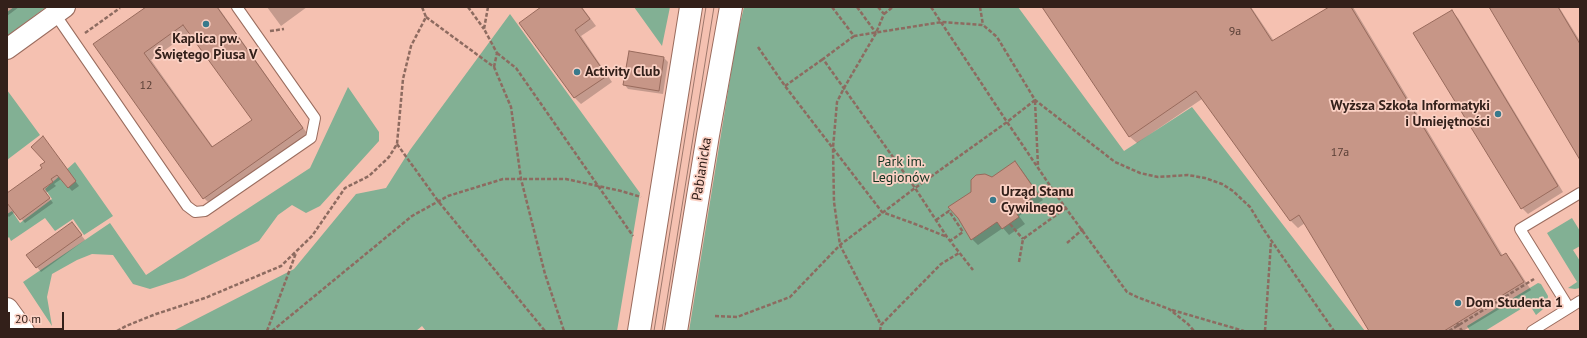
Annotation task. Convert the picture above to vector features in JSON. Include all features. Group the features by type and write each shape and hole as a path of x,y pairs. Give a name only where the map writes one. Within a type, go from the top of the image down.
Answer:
{"street":[{"path":"639,331 691,7"},
{"name":"Pabianicka","path":"676,331 708,135 731,7"},
{"path":"7,49 60,10"},
{"path":"7,309 23,331"}],"lane":[{"path":"60,10 73,41 187,206 195,212 205,211 311,138 315,118 237,7"},
{"path":"1569,308 1520,229 1580,193"},
{"path":"1532,331 1580,301"}],"path":[{"path":"422,7 426,17 494,67 511,107 522,179 545,274 564,331"},
{"path":"468,7 484,29 497,53 516,68 635,239"},
{"path":"484,29 488,7"},
{"path":"832,7 854,36"},
{"path":"857,7 876,33"},
{"path":"878,7 884,14"},
{"path":"881,325 840,245 834,202 833,148 837,102 876,33 884,14 894,7"},
{"path":"931,7 1066,208 1127,292 1137,298 1169,309 1244,331"},
{"path":"980,7 982,25"},
{"path":"73,41 120,8"},
{"path":"117,331 126,326 206,298 281,266 312,236 345,188 369,176 389,157 397,144 403,79 411,46 426,17"},
{"path":"785,86 854,36 942,22 982,25 997,37 1035,100 1115,162 1158,178 1188,175 1205,178 1228,187 1233,191 1250,206 1271,240 1334,331"},
{"path":"758,47 785,86 882,212 947,237"},
{"path":"494,67 497,53"},
{"path":"823,59 947,237 973,270"},
{"path":"715,316 737,317 790,297 840,245 914,188 1007,122 1035,100"},
{"path":"1035,100 1038,167"},
{"path":"397,144 438,201 545,331"},
{"path":"272,331 412,216 448,196 503,179 566,179 621,191 647,199"},
{"path":"1019,262 1023,239 1066,208"},
{"path":"936,220 949,211 957,219 963,232 950,241"},
{"path":"1010,224 1023,239"},
{"path":"1066,243 1083,230"},
{"path":"1265,331 1271,240"},
{"path":"267,331 297,251"},
{"path":"880,331 881,325 941,264 959,252"},
{"path":"1449,331 1458,324 1547,272"},
{"path":"1169,309 1188,324 1194,331"},
{"path":"1458,324 1462,331"}],"green space":[{"path":"14,7 45,8 7,36 7,12"},
{"path":"634,7 670,7 662,46"},
{"name":"Park im. Legionów","path":"744,7 1018,7 1124,151 1192,107 1365,331 689,331 737,36"},
{"path":"510,14 640,193 617,331 426,331 422,326 416,331 173,331 294,269 356,194 386,188 410,150"},
{"path":"348,87 379,132 379,141 320,206 306,213 292,205 278,215 259,241 184,278 150,289 133,284 113,255 92,254 77,260 52,274 47,297 52,326 23,282 110,223 146,275 310,168"},
{"path":"7,90 40,135 7,160"},
{"path":"75,162 113,216 84,235 73,219 55,231 45,218 11,241 9,237 7,239 7,214 12,211 20,223 52,199 45,189"},
{"path":"1572,218 1580,231 1580,246 1573,250 1580,261 1580,288 1575,289 1568,288 1577,282 1547,233"},
{"path":"1538,283 1541,284 1548,296 1547,304 1536,315 1529,304 1485,331 1470,331 1467,326"}],"building":[{"path":"146,7 217,7 303,128 203,199 93,44","holes":["183,25 252,120 212,147 144,53"]},
{"path":"541,7 581,7 590,19 575,30 607,76 574,98 519,23"},
{"path":"1042,7 1250,7 1272,41 1329,7 1351,7 1501,256 1506,253 1524,282 1444,331 1369,331 1299,215 1290,221 1196,91 1129,137"},
{"path":"1489,7 1558,7 1580,44 1580,160"},
{"path":"1452,10 1558,186 1521,209 1413,33"},
{"path":"629,51 664,57 659,91 623,85"},
{"path":"43,136 76,181 68,188 57,175 51,179 53,182 43,189 50,198 20,220 7,203 7,193 42,168 40,165 45,162 31,147"},
{"name":"Urząd Stanu Cywilnego","path":"1015,161 1038,194 1014,210 1019,217 1002,229 997,222 971,240 958,218 948,207 971,192 971,180 976,175 985,174 992,177"},
{"path":"72,222 82,235 36,268 26,255"}],"tram line":[{"path":"654,331 706,7"},
{"path":"662,331 714,7"}],"place":[{"name":"Kaplica pw. Świętego Piusa V","path":"206,24"},
{"name":"Activity Club","path":"577,72"},
{"name":"Wyższa Szkoła Informatyki i Umiejętności","path":"1498,114"},
{"name":"Urząd Stanu Cywilnego","path":"993,200"},
{"name":"Dom Studenta 1","path":"1458,303"}]}
